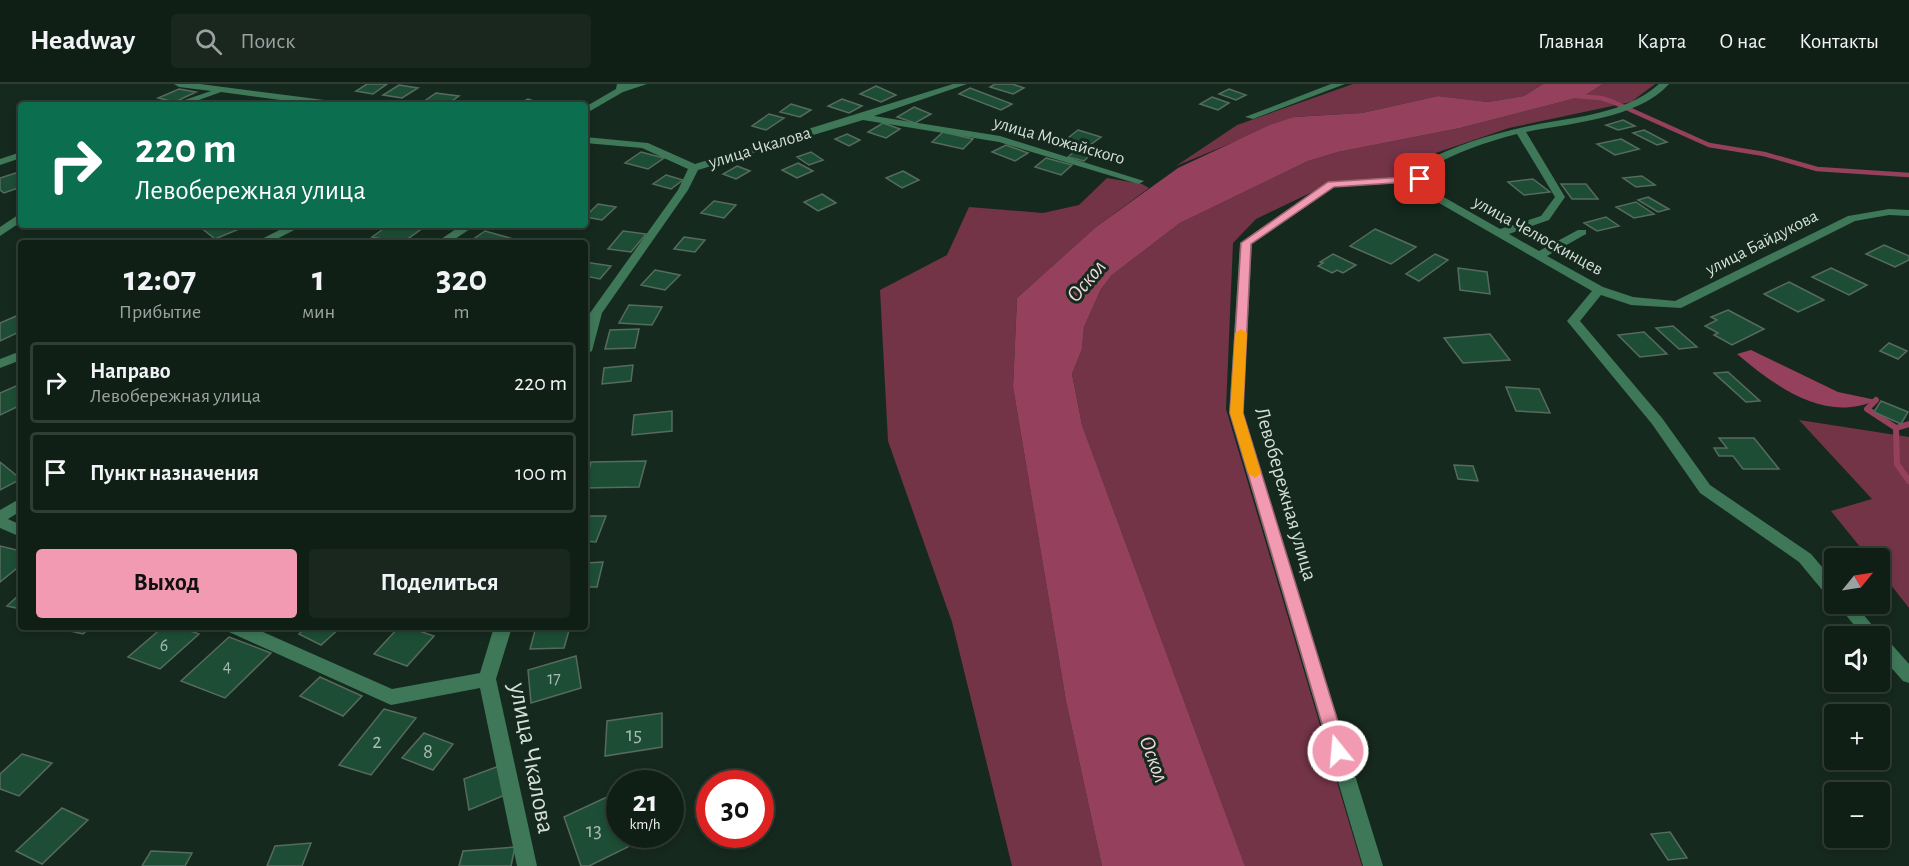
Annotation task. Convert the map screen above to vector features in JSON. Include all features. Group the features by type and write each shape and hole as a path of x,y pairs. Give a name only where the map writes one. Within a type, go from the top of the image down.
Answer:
{"street":[{"path":"179,84 314,102"},
{"path":"588,109 621,87 642,84"},
{"name":"улица Чкалова","path":"588,341 596,313 683,190 694,168 863,117 962,84"},
{"path":"1250,117 1340,84"},
{"path":"1420,179 1424,166 1440,157 1520,131 1621,109 1639,103 1664,84"},
{"path":"185,102 220,91"},
{"name":"улица Можайского","path":"863,117 1000,139 1139,181"},
{"path":"1500,233 1545,218 1560,196 1520,131"},
{"path":"588,140 644,145 694,168"},
{"path":"0,162 18,156"},
{"name":"улица Челюскинцев","path":"1420,179 1436,197 1599,290 1631,301"},
{"name":"Левобережная улица","path":"1374,866 1236,413 1246,243 1331,184 1420,179"},
{"name":"улица Байдукова","path":"1631,301 1677,305 1852,218 1889,212 1909,213"},
{"path":"0,233 18,218"},
{"path":"266,240 292,228"},
{"path":"446,240 465,228"},
{"path":"1540,255 1582,232"},
{"path":"1599,290 1573,321 1657,421 1705,489 1805,558 1824,580"},
{"path":"0,364 18,356"},
{"path":"18,506 0,520 18,529"},
{"path":"1854,614 1864,626"},
{"path":"243,630 391,696 488,679"},
{"name":"улица Чкалова","path":"502,630 488,679 527,866"},
{"path":"1890,654 1909,676"}],"shaded area":[{"path":"1353,84 1543,84 1524,96 1488,102 1438,96 1362,113 1294,117 1176,166 1237,125"},
{"path":"1603,84 1655,84 1631,102 1509,128 1412,161 1411,177 1331,183 1256,219 1233,243 1226,409 1362,866 1245,866 1082,425 1072,374 1082,349 1084,327 1101,289 1112,275 1180,223 1308,161 1338,152 1460,128 1584,96"},
{"path":"1107,178 1142,184 1149,188 1096,227 1017,298 1013,387 1066,701 1102,866 1012,866 952,622 888,441 880,290 947,255 969,207 1043,213 1079,205"},
{"path":"1799,420 1909,437 1909,608 1890,584 1890,548 1861,548 1831,511 1872,499"}],"water":[{"name":"Оскол","path":"1543,84 1603,84 1584,96 1460,128 1338,152 1308,161 1180,223 1112,275 1101,289 1084,327 1082,349 1072,374 1082,425 1245,866 1102,866 1066,701 1013,387 1017,298 1096,227 1178,168 1270,125 1294,117 1362,113 1438,96 1488,102 1524,96"},
{"path":"1751,350 1838,392 1876,400 1857,406 1838,407 1802,398 1784,389 1737,354"}],"building":[{"path":"367,84 387,84 373,94 356,91"},
{"path":"995,84 1012,84 1024,88 1013,94 990,87"},
{"path":"399,85 418,88 402,98 383,95"},
{"path":"876,86 896,95 881,102 860,94"},
{"path":"970,88 1012,104 1001,110 959,94"},
{"path":"179,89 196,92 175,102 158,98"},
{"path":"1229,89 1246,95 1236,100 1219,94"},
{"path":"436,93 459,96 450,102 423,102"},
{"path":"1212,97 1229,103 1218,110 1200,104"},
{"path":"842,99 862,106 849,113 828,106"},
{"path":"791,104 811,110 800,117 780,112"},
{"path":"914,107 931,114 915,123 897,117"},
{"path":"769,114 784,118 766,130 752,126"},
{"path":"1623,120 1635,126 1618,130 1606,125"},
{"path":"883,123 900,129 886,138 868,132"},
{"path":"1078,130 1101,137 1086,148 1064,141"},
{"path":"1644,130 1667,142 1657,145 1633,133"},
{"path":"943,132 973,139 963,149 932,142"},
{"path":"847,134 860,140 849,146 835,139"},
{"path":"1621,139 1639,149 1615,155 1597,144"},
{"path":"1006,145 1028,153 1015,161 992,152"},
{"path":"1077,149 1092,153 1084,161 1068,157"},
{"path":"641,152 664,158 648,169 625,163"},
{"path":"811,152 823,160 809,165 797,157"},
{"path":"1046,158 1072,165 1061,175 1035,167"},
{"path":"798,163 813,171 797,178 782,170"},
{"path":"737,166 750,171 736,179 723,174"},
{"path":"903,171 919,180 902,188 886,178"},
{"path":"18,172 18,188 4,193 0,190 0,178"},
{"path":"666,175 683,180 671,189 653,184"},
{"path":"1642,176 1655,185 1636,187 1623,178"},
{"path":"1533,179 1550,192 1524,195 1508,182"},
{"path":"1561,184 1586,184 1598,199 1572,199"},
{"path":"822,194 836,203 818,211 804,202"},
{"path":"1648,197 1669,209 1658,212 1638,200"},
{"path":"714,201 736,205 724,218 701,213"},
{"path":"1636,202 1654,214 1634,218 1616,207"},
{"path":"598,204 616,207 602,220 588,218 588,214"},
{"path":"1606,217 1619,226 1597,231 1584,223"},
{"path":"201,228 242,228 215,239"},
{"path":"385,228 420,230 406,240 372,237"},
{"path":"1375,229 1416,247 1391,264 1350,246"},
{"path":"485,231 510,238 507,240 472,240"},
{"path":"623,231 646,234 631,252 608,249"},
{"path":"684,237 705,240 695,252 674,249"},
{"path":"1884,245 1909,256 1909,260 1895,267 1866,254"},
{"path":"1333,254 1356,265 1343,273 1337,270 1332,273 1318,266 1323,263 1320,262"},
{"path":"1435,254 1448,260 1419,281 1406,274"},
{"path":"588,262 611,266 600,279 588,277"},
{"path":"1458,268 1487,272 1490,294 1460,290"},
{"path":"1831,268 1867,285 1849,295 1812,277"},
{"path":"655,270 680,275 665,290 641,285"},
{"path":"1789,282 1824,300 1798,312 1764,294"},
{"path":"629,305 662,307 652,325 619,323"},
{"path":"1728,310 1764,329 1732,345 1714,335 1718,333 1705,326 1717,320 1711,317"},
{"path":"18,315 18,332 0,341 0,323"},
{"path":"1673,326 1697,347 1679,349 1656,328"},
{"path":"639,329 635,348 605,349 610,330"},
{"path":"1644,332 1667,354 1640,357 1618,335"},
{"path":"1490,334 1510,360 1463,363 1444,338"},
{"path":"1889,343 1907,351 1898,359 1880,351"},
{"path":"633,365 631,381 602,384 604,368"},
{"path":"1728,372 1760,401 1746,402 1714,373"},
{"path":"16,386 18,388 18,406 0,415 0,393"},
{"path":"1506,387 1539,389 1550,413 1516,411"},
{"path":"1881,401 1908,412 1901,424 1874,412"},
{"path":"672,411 672,431 632,435 634,415"},
{"path":"1719,438 1754,438 1779,469 1743,469 1733,456 1719,456 1714,448 1727,448"},
{"path":"646,461 639,487 588,488 591,462"},
{"path":"0,462 18,477 18,481 0,490"},
{"path":"1454,465 1473,466 1478,481 1458,479"},
{"path":"588,516 606,516 596,542 588,541"},
{"path":"0,546 18,550 18,567 0,582"},
{"path":"603,562 597,587 588,587 588,563"},
{"path":"18,596 18,608 7,606"},
{"path":"66,630 88,630 83,634"},
{"path":"160,630 188,630 199,634 160,669 128,657"},
{"path":"303,630 338,630 321,645 299,634"},
{"path":"396,630 417,630 434,636 407,666 374,654"},
{"path":"535,630 569,630 564,648 530,649"},
{"path":"229,637 271,653 225,698 181,681"},
{"path":"576,656 581,688 531,703 528,670"},
{"path":"320,677 362,696 343,716 300,696"},
{"path":"384,709 416,718 371,775 339,765"},
{"path":"662,713 662,747 605,756 607,721"},
{"path":"424,733 453,744 433,770 402,758"},
{"path":"22,754 52,763 19,796 0,789 0,774"},
{"path":"499,766 505,795 469,810 464,779"},
{"path":"606,797 606,848 626,848 589,866 581,866 564,817"},
{"path":"62,808 88,820 42,864 16,851"},
{"path":"1670,832 1687,858 1668,860 1651,834"},
{"path":"311,843 302,866 267,866 275,846"},
{"path":"515,847 511,866 459,866 463,851"},
{"path":"151,851 192,853 185,866 142,866"}],"waterway":[{"path":"1576,96 1601,98 1613,102 1709,145 1764,154 1817,169 1909,175"},
{"path":"1876,400 1867,409 1896,428"},
{"path":"1896,428 1909,424"},
{"path":"1896,428 1897,464 1909,481"}],"slow traffic":[{"path":"1241,333 1236,413 1255,473"}],"route":[{"path":"1338,751 1236,413 1246,243 1331,184 1420,179"}]}
